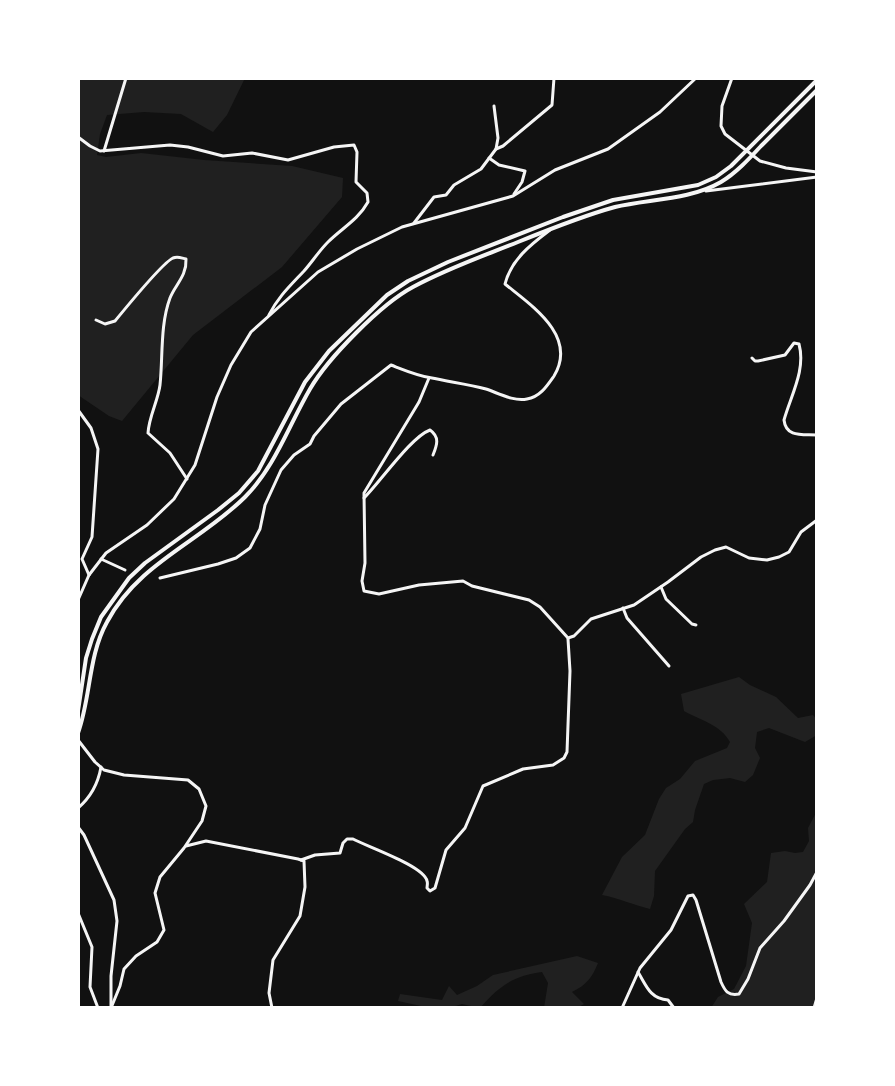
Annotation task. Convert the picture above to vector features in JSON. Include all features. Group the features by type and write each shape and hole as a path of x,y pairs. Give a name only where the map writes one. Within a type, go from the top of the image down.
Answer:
{"main road":[{"path":"78,711 92,639 101,617 129,578 239,493 258,471 305,382 329,351 387,295 448,262 563,217 613,200 698,185 716,177 731,166 817,80"},
{"path":"78,733 85,713 93,660 107,620 149,569 244,498 264,475 311,386 334,356 392,300 451,268 552,229 615,207 698,192 720,183 736,171 817,90"}],"street":[{"path":"104,151 126,78"},
{"path":"496,149 552,105 554,78"},
{"path":"78,598 89,575 106,553 147,525 174,499 195,465 217,397 231,365 251,332 318,272 402,227 513,196 555,170 608,149 660,112 696,78"},
{"path":"732,78 722,106 721,126 725,134 760,161 817,174"},
{"path":"413,225 434,197 446,195 454,185 481,169 496,149 498,138 494,106"},
{"path":"78,137 95,149 104,151 170,145 223,156 252,153 280,160 354,145 357,152 356,182 367,193 368,202 353,223 328,243 286,288 269,315"},
{"path":"489,158 499,165 525,171 513,196"},
{"path":"698,192 817,174"},
{"path":"160,578 236,558 250,548 281,470 294,455 310,444 341,404 391,365 429,378 485,389 512,398 526,400 543,392 557,370 561,355 557,333 535,307 505,284 508,271 535,241 552,229"},
{"path":"96,320 105,324 115,321 161,268 174,257 186,259 185,272 170,297 159,388 148,433 170,453 187,479"},
{"path":"752,358 758,361 785,355 794,343 799,344 800,376 784,420 785,426 798,435 817,435"},
{"path":"185,847 206,841 301,860 315,855 340,853 343,843 353,839 403,861 424,875 430,891 435,888 446,850 465,828 483,786 523,769 553,765 564,758 567,752 570,671 568,638 540,607 529,600 463,581 419,585 379,594 364,591 364,493 419,402 429,378"},
{"path":"78,410 91,428 98,449 92,537 82,559 89,575"},
{"path":"364,498 402,453 422,433 430,430 438,442 433,455"},
{"path":"568,638 591,619 634,605 715,550 726,547 749,558 767,560 779,557 789,552 801,532 817,520"},
{"path":"101,559 125,570"},
{"path":"661,587 666,599 696,625"},
{"path":"623,608 627,618 669,666"},
{"path":"78,740 104,770 124,775 188,780 199,789 206,806 202,821 160,877 155,893 164,930 157,942 136,956 124,969 111,1008"},
{"path":"78,808 87,800 98,781 101,767"},
{"path":"78,827 114,900 117,938 111,976 111,1008"},
{"path":"272,1008 269,993 273,960 300,916 306,868 301,860"},
{"path":"622,1008 638,972 671,930 688,896 693,895 721,982 726,992 739,994 760,948 784,921 817,872"},
{"path":"78,913 92,947 90,987 98,1008"},
{"path":"638,972 651,994 668,1000 674,1008"},
{"path":"814,1008 817,998"}],"shaded area":[{"path":"78,78 245,78 227,115 213,132 181,114 144,112 107,115 97,155 106,157 141,153 292,166 343,178 342,197 282,267 193,335 122,421 78,395"},
{"path":"739,677 776,697 798,718 813,715 817,720 817,735 805,742 769,728 757,732 755,748 760,758 753,775 745,782 730,778 704,784 693,822 655,871 650,909 602,895 622,857 645,835 666,788 680,779 695,761 727,748 730,742 716,727 684,711 681,694"},
{"path":"817,811 817,1008 711,1008 718,997 734,989 746,966 752,923 744,904 767,882 771,853 803,852 809,841 808,828"},
{"path":"577,956 598,963 588,980 572,992 584,1004 577,1008 544,1008 548,983 542,972 507,983 480,1008 462,1004 430,1008 398,1001 400,994 442,1000 449,986 457,995 493,975"}]}
